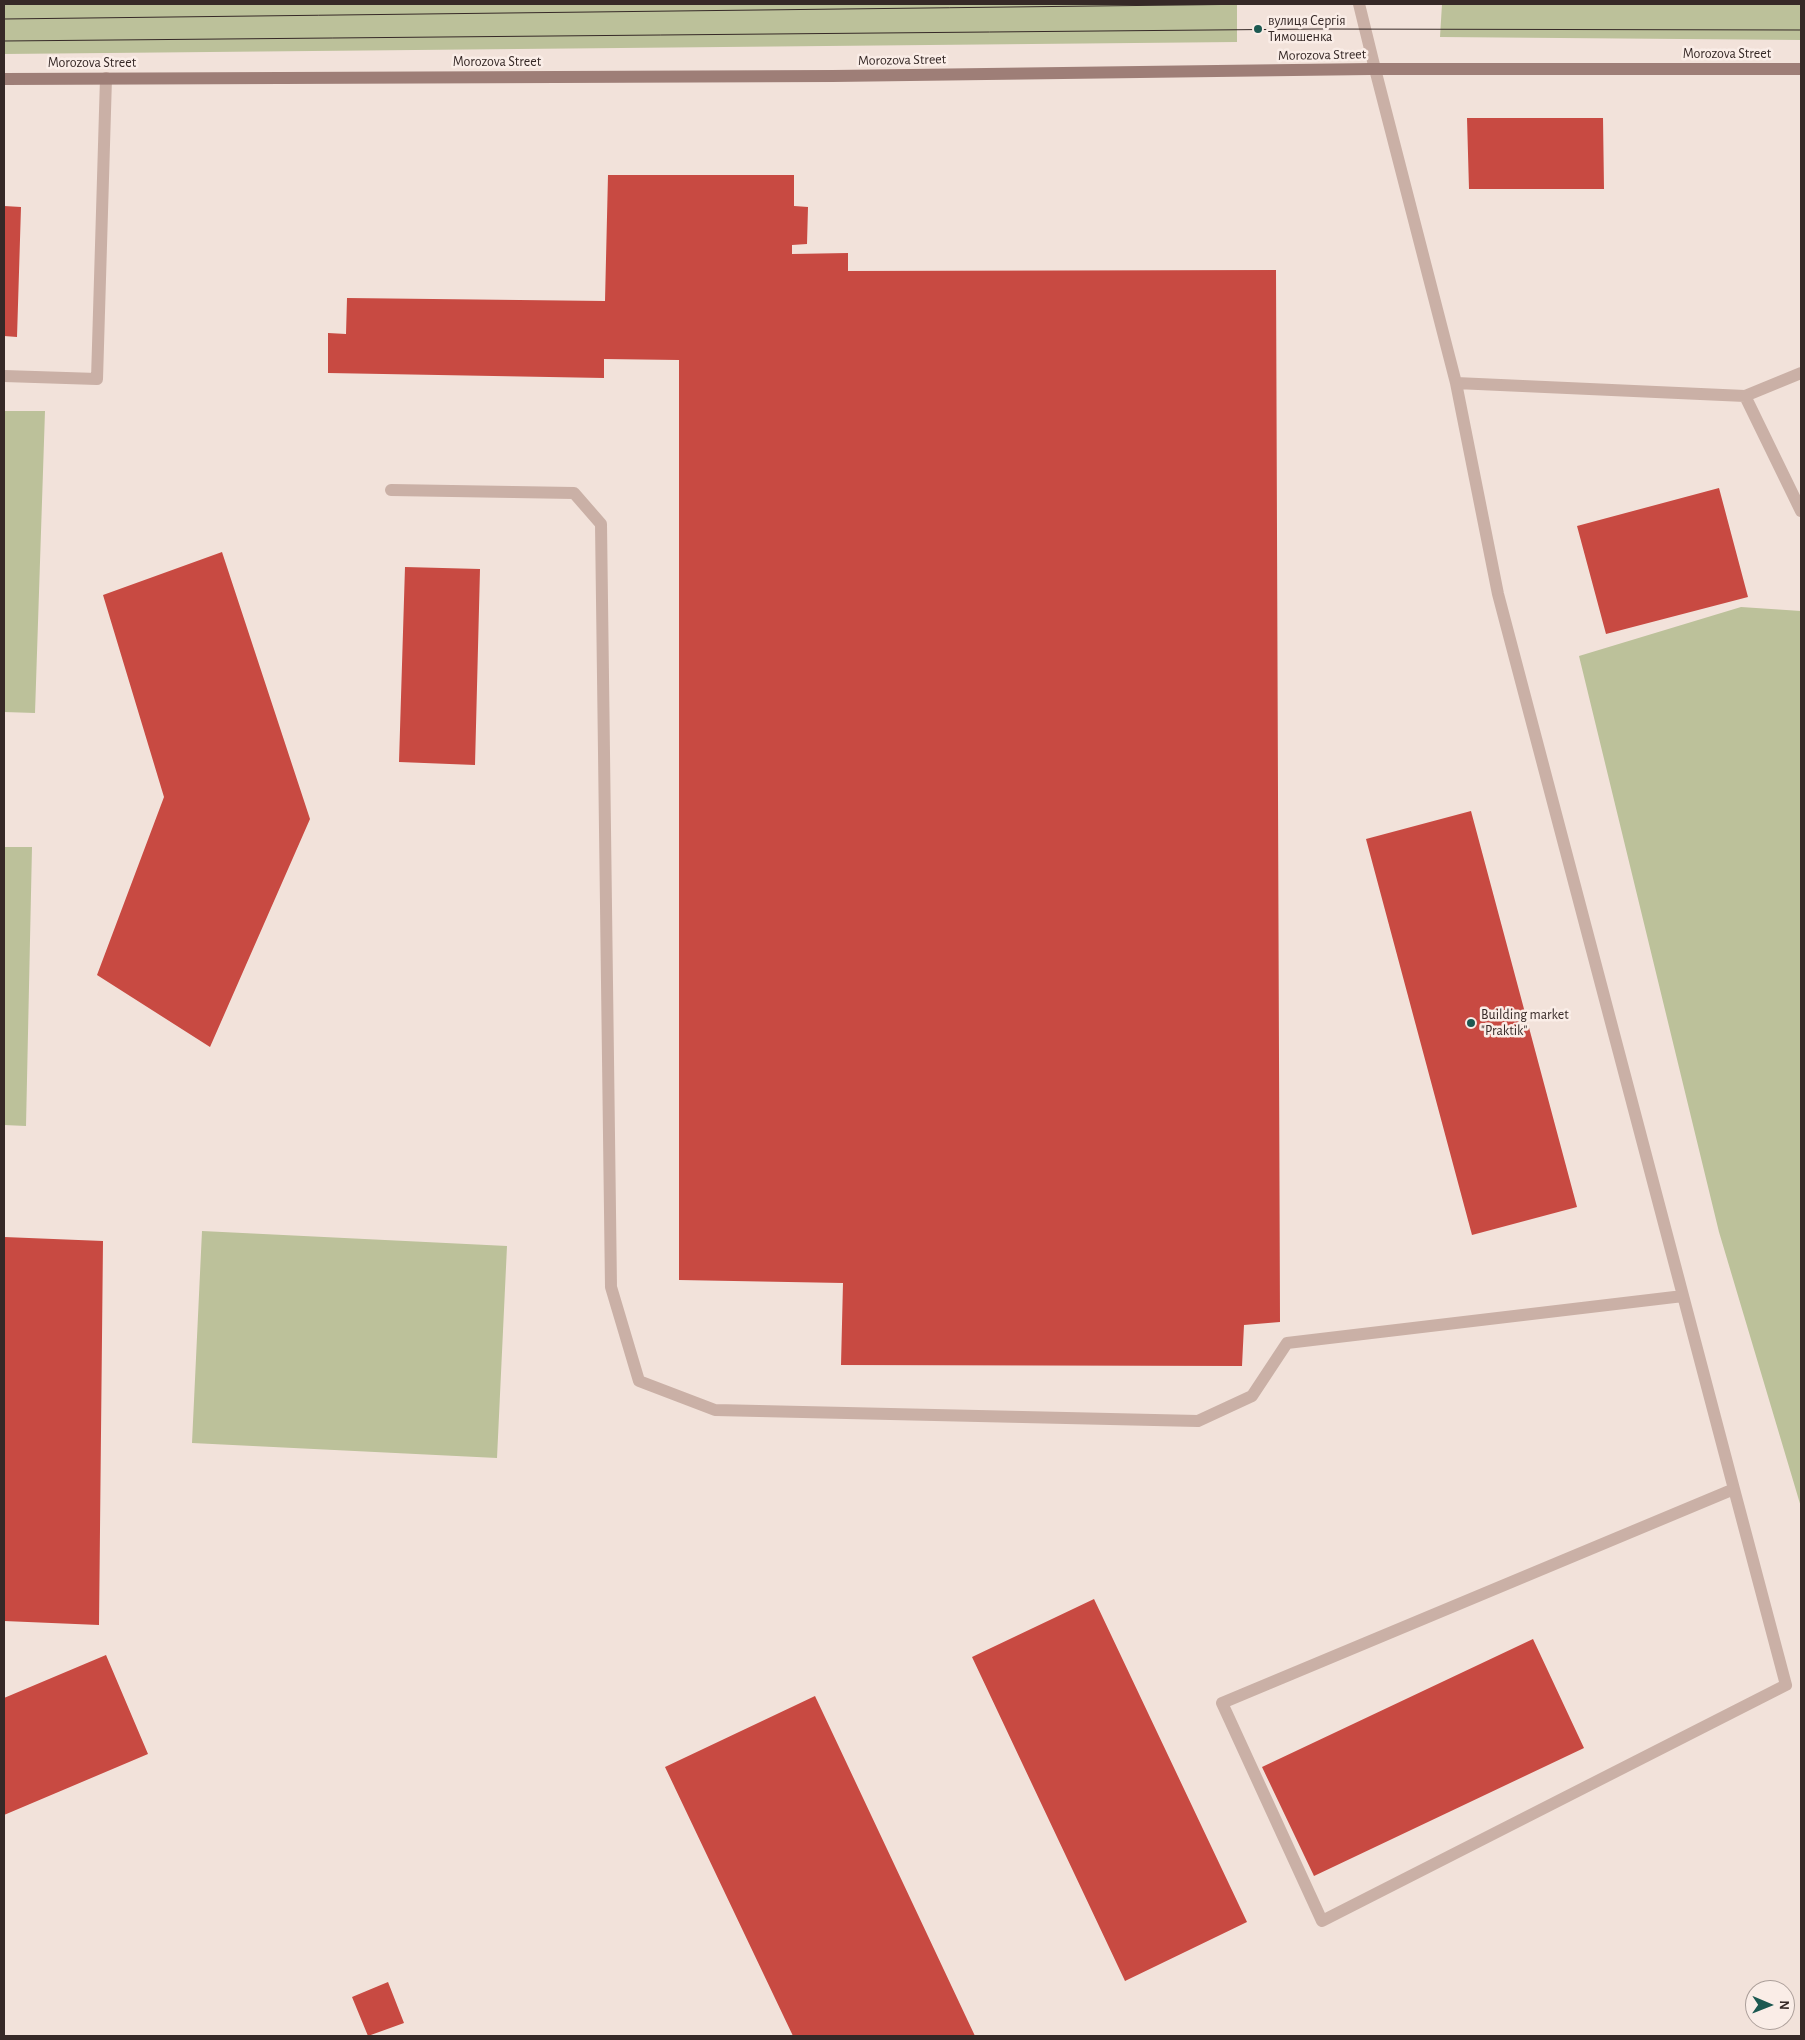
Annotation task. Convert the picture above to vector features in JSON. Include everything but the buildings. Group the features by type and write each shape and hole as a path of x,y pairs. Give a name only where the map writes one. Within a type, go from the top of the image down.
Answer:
{"main road":[{"name":"Morozova Street","path":"4,79 833,76 1375,69 1801,70"}],"street":[{"path":"1359,4 1456,383 1498,594 1786,1686 1322,1921 1222,1703 1734,1489"},
{"path":"4,376 97,379 106,78"},
{"path":"1456,383 1745,396 1801,373"},
{"path":"1745,396 1801,511"},
{"path":"391,490 574,493 601,524 611,1287 639,1381 715,1410 1198,1421 1252,1396 1287,1343 1683,1296"}],"green space":[{"path":"4,4 1237,4 1237,42 4,54"},
{"path":"1442,4 1801,4 1801,40 1440,37"},
{"path":"4,411 45,411 35,713 4,712"},
{"path":"1741,607 1801,611 1801,1507 1719,1232 1579,656"},
{"path":"4,847 32,847 26,1126 4,1125"},
{"path":"202,1231 507,1246 497,1458 192,1443"}],"tram line":[{"path":"4,19 1264,4"},
{"path":"4,41 1318,29 1801,30"}],"place":[{"name":"вулиця Сергія Тимошенка","path":"1258,29"},
{"name":"Building market \"Praktik\"","path":"1471,1023"}]}
